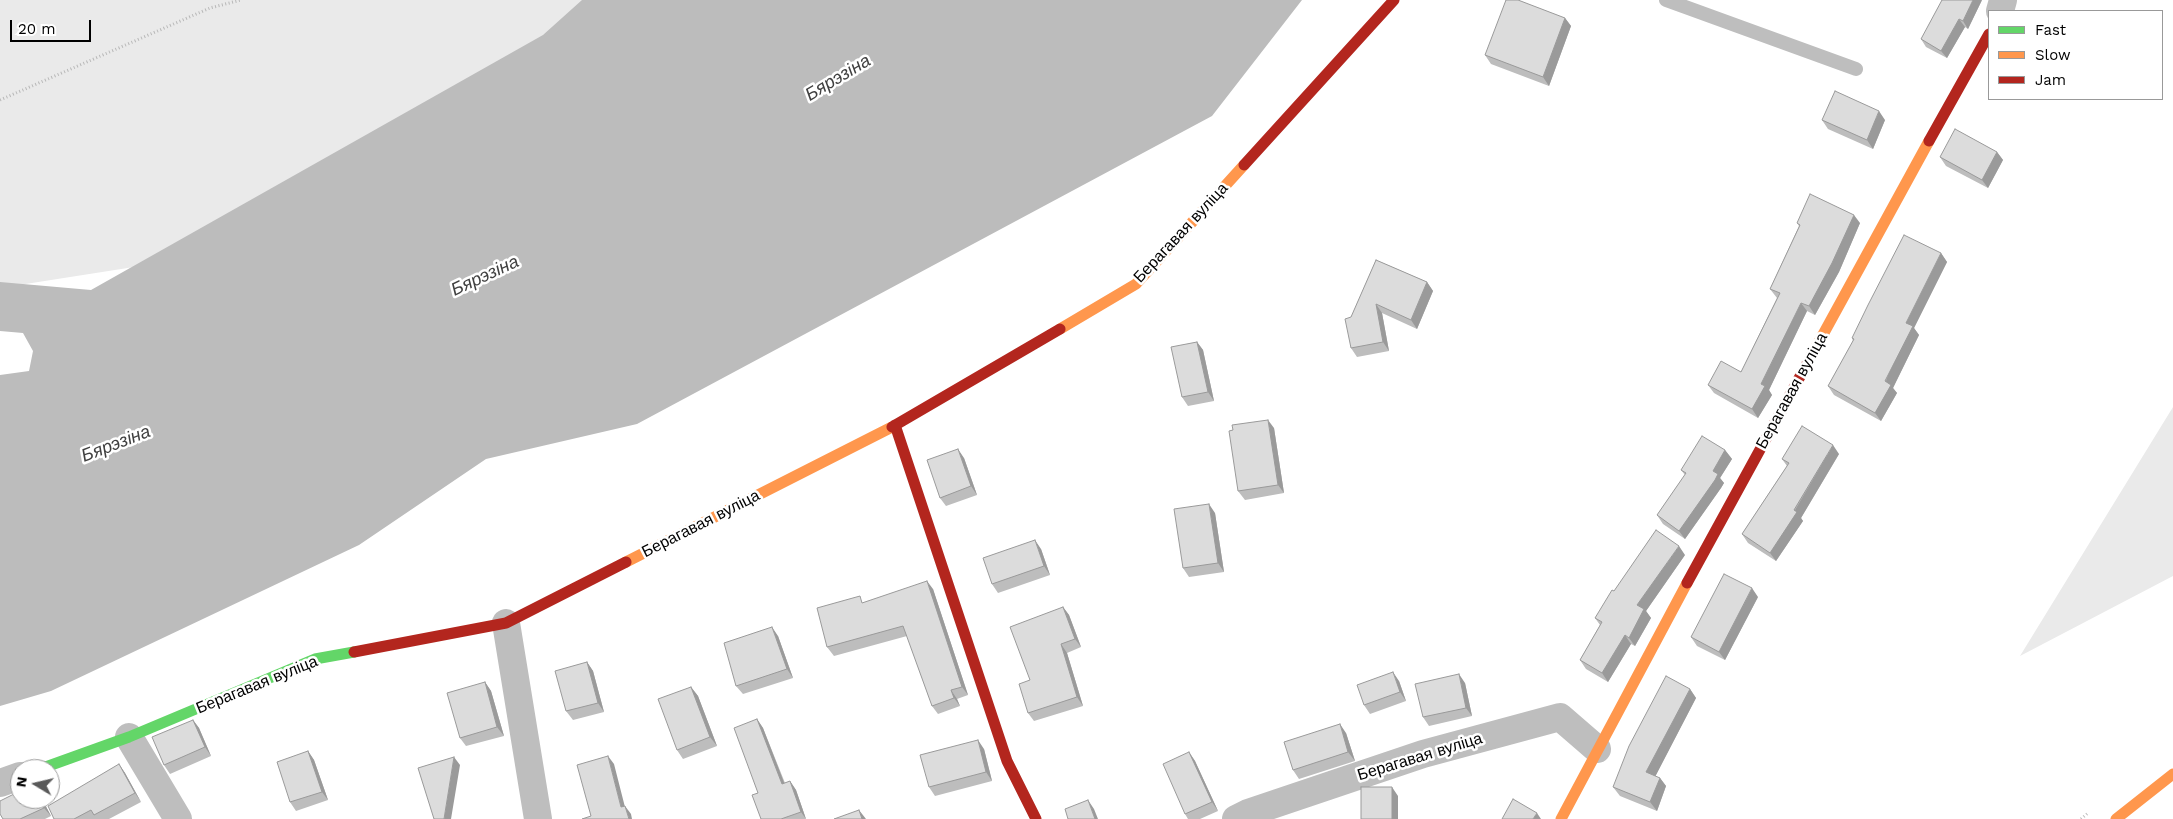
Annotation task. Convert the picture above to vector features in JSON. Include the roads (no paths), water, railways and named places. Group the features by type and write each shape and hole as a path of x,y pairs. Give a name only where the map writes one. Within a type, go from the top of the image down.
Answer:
{"street":[{"name":"Берагавая вуліца","path":"60,762 129,737 315,659 506,622 895,425 1136,284 1394,0"},
{"name":"Берагавая вуліца","path":"1561,819 1597,749 1877,234 1988,36"},
{"path":"895,425 1007,761 1036,819"},
{"path":"506,622 538,819"},
{"name":"Берагавая вуліца","path":"1236,819 1248,813 1423,754 1560,717 1597,749"},
{"path":"129,737 178,819"},
{"path":"2116,819 2173,774"}],"lane":[{"path":"1666,0 1856,69"}],"water":[{"name":"Бярэзіна","path":"582,0 1302,0 1212,116 637,424 486,459 359,545 51,691 0,706 0,375 29,371 33,351 23,333 0,331 0,282 91,290 543,35"}]}
